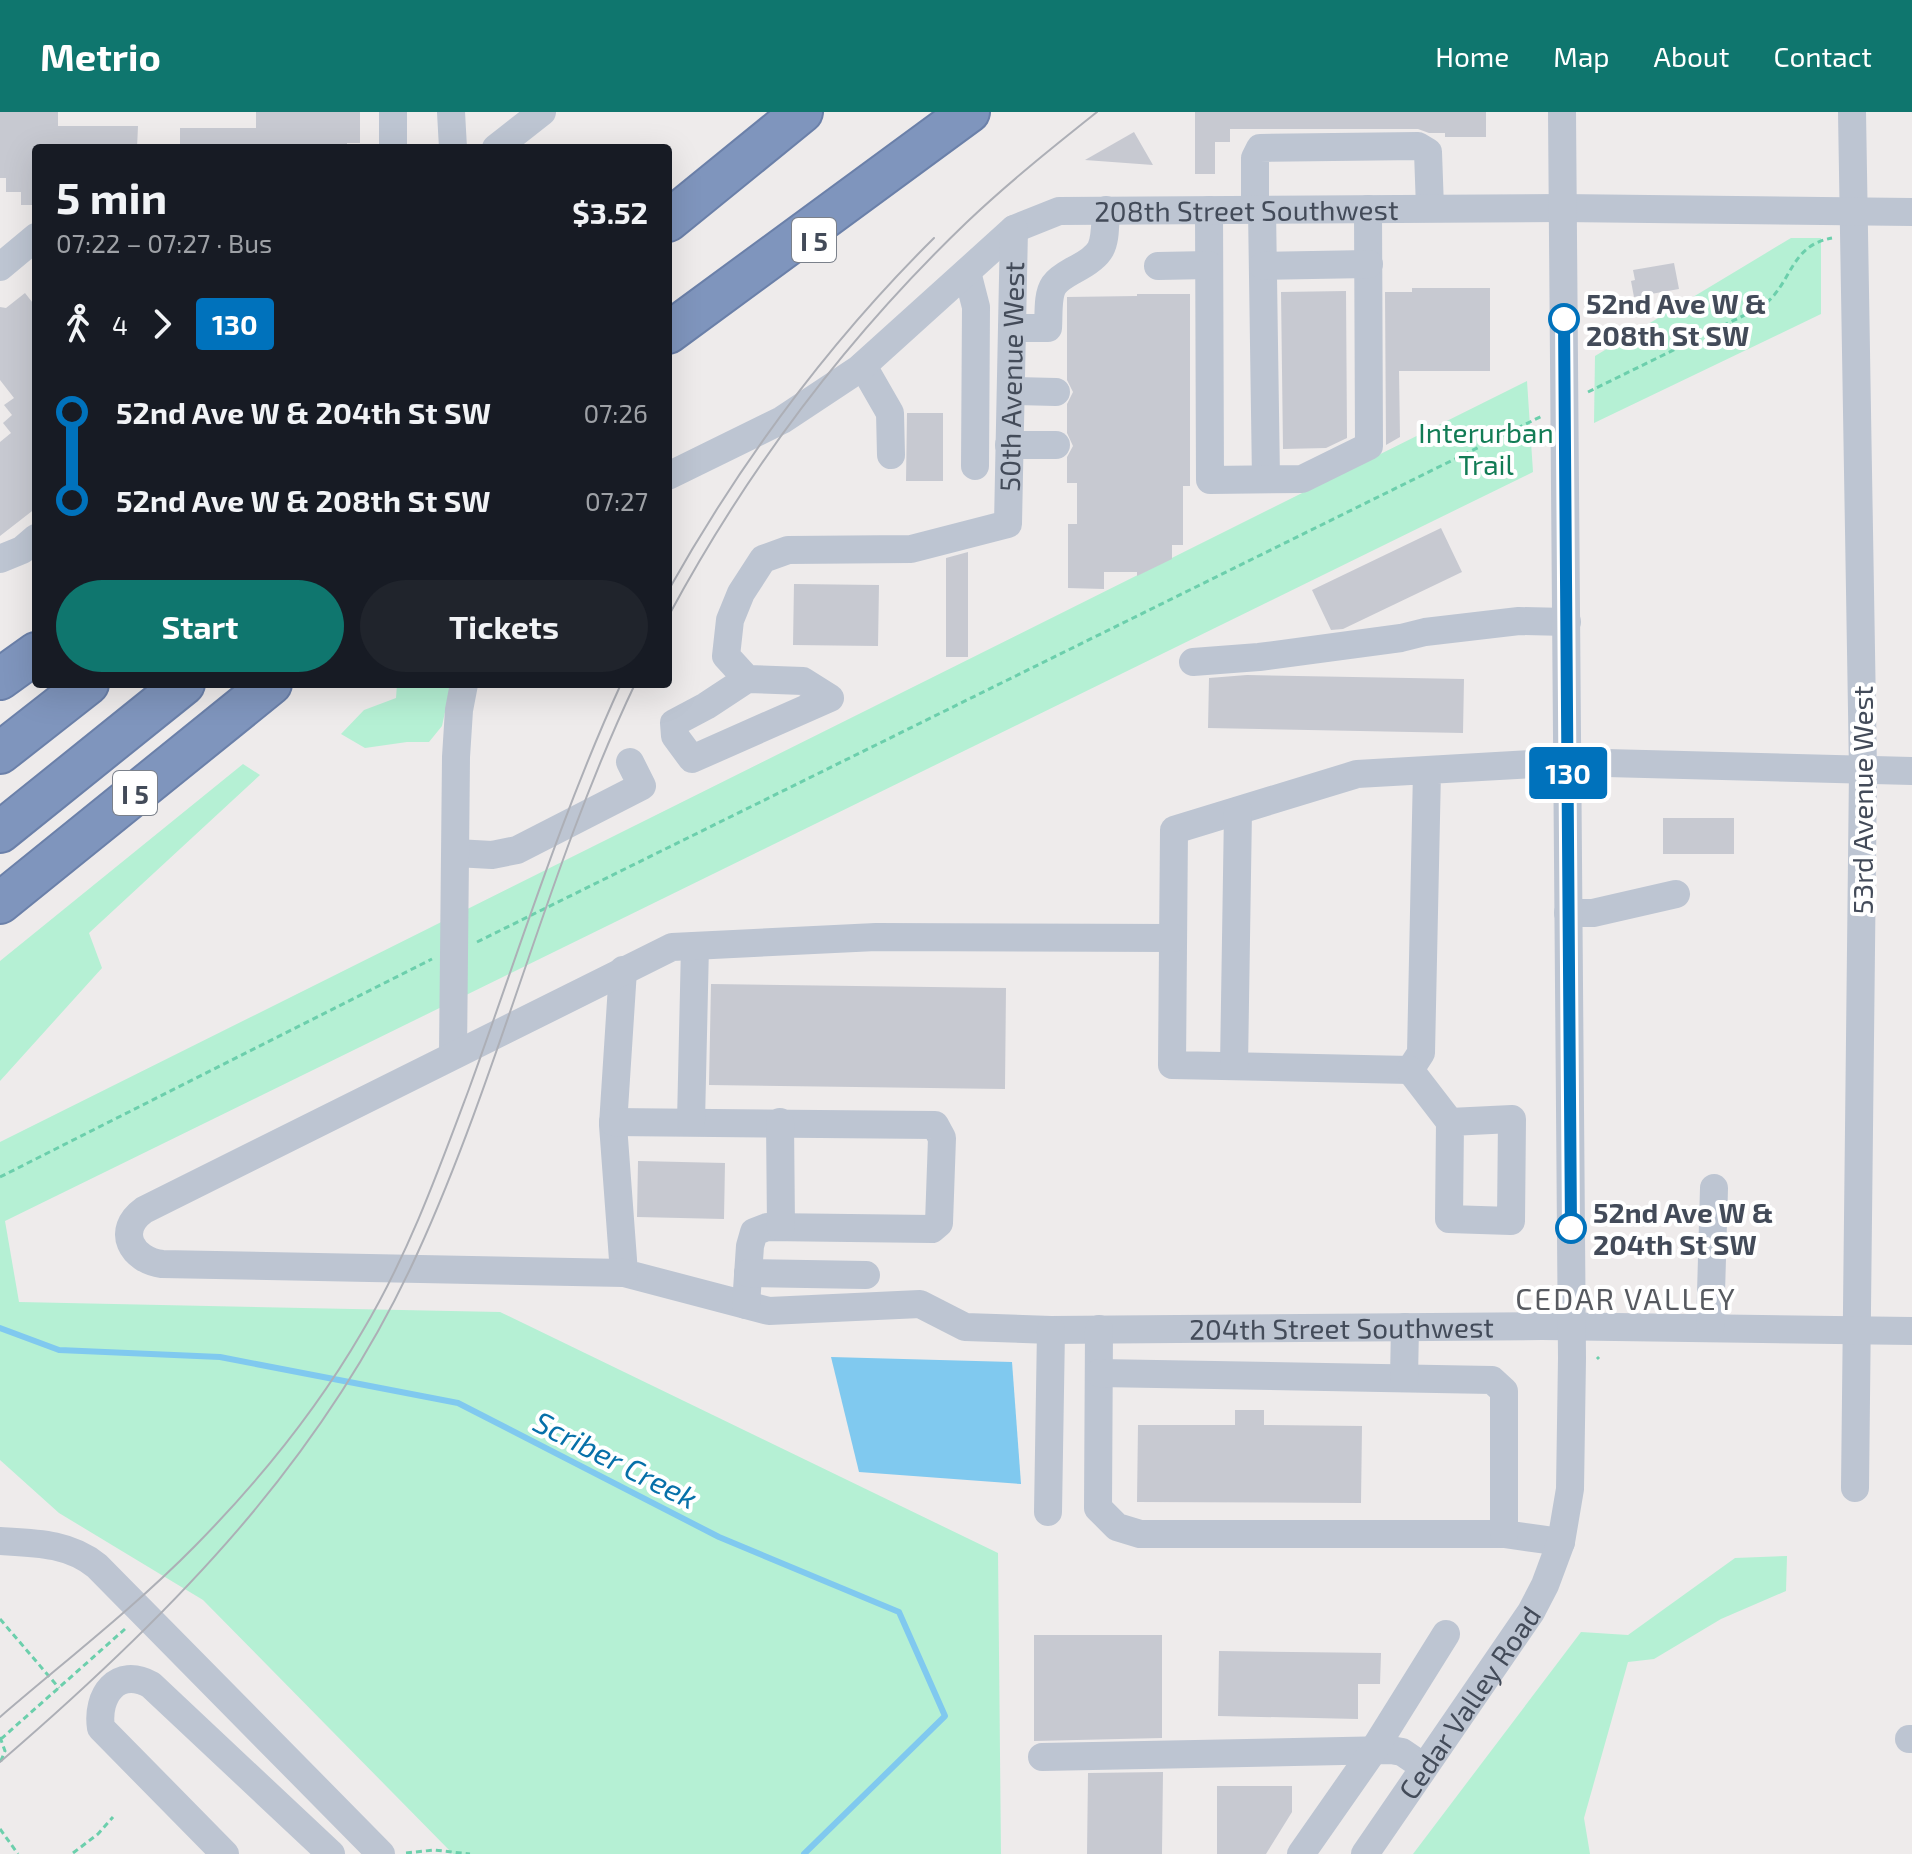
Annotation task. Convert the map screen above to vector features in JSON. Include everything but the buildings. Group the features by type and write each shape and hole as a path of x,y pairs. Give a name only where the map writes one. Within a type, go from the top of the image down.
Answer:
{"highway":[{"path":"672,206 802,112"},
{"name":"I 5","path":"672,360 899,165 969,112"},
{"path":"672,218 752,150"},
{"path":"672,330 899,165"},
{"path":"0,679 32,656"},
{"path":"0,753 83,688"},
{"path":"0,808 151,688"},
{"path":"0,832 179,688"},
{"name":"I 5","path":"0,903 266,688"}],"street":[{"path":"393,112 393,144"},
{"path":"451,112 453,144"},
{"path":"501,144 542,112"},
{"name":"Cedar Valley Road","path":"1365,1854 1531,1612 1561,1542 1570,1489 1572,1327 1562,112"},
{"name":"53rd Avenue West","path":"1852,112 1863,770 1855,1488"},
{"path":"1266,479 1263,266 1255,158 1260,148 1418,146 1428,152 1430,208"},
{"name":"208th Street Southwest","path":"672,474 782,420 863,366 1014,229 1059,211 1562,208 1912,212"},
{"path":"1209,210 1210,480 1302,479 1369,446 1368,209"},
{"path":"1012,328 1048,328 1051,290 1055,283 1100,254 1104,245 1106,210"},
{"name":"50th Avenue West","path":"747,679 726,656 727,637 741,593 763,559 788,550 911,549 1008,524 1014,229"},
{"path":"0,267 32,246"},
{"path":"1263,266 1369,264"},
{"path":"1158,266 1209,265"},
{"path":"967,272 976,307 975,466"},
{"path":"863,366 890,413 891,455"},
{"path":"1011,391 1056,392"},
{"path":"1009,445 1056,445"},
{"path":"0,559 22,550 32,541"},
{"path":"1193,662 1275,655 1519,621 1567,622"},
{"path":"747,679 803,681 830,698 692,759 675,736 674,723 747,679"},
{"path":"463,688 457,741 453,1054 672,947 876,937 1173,938"},
{"path":"456,853 492,855 517,850 642,786 630,762"},
{"path":"1410,1070 1172,1065 1174,830 1357,774 1568,762 1912,771"},
{"path":"1410,1070 1421,1053 1427,771"},
{"path":"1234,1066 1238,811"},
{"path":"1568,913 1593,913 1676,894"},
{"path":"691,1122 695,946"},
{"path":"623,970 613,1122 624,1273"},
{"name":"204th Street Southwest","path":"453,1054 144,1210 131,1225 132,1246 138,1256 162,1264 624,1273 769,1311 920,1304 965,1327 1051,1330 1572,1327 1912,1331"},
{"path":"1410,1070 1450,1122"},
{"path":"613,1122 935,1125 942,1138 939,1223 932,1229 767,1227 754,1232 750,1246 746,1305"},
{"path":"780,1122 781,1227"},
{"path":"1710,1328 1714,1188"},
{"path":"748,1273 866,1275"},
{"path":"1404,1378 1405,1327"},
{"path":"1099,1329 1098,1508 1117,1527 1140,1534 1504,1534 1561,1542"},
{"path":"1048,1512 1051,1330"},
{"path":"1099,1373 1492,1380 1504,1391 1504,1534"},
{"path":"0,1541 51,1545 78,1554 97,1566 381,1854"},
{"path":"1301,1854 1373,1751 1446,1634"},
{"path":"225,1854 101,1728 101,1704 116,1683 126,1677 137,1677 151,1685 331,1854"},
{"path":"1042,1757 1373,1751 1402,1752 1424,1767"}],"path":[{"path":"0,1177 415,966 491,937 1761,307 1779,291 1796,258 1810,245 1832,238"},
{"path":"0,1763 5,1751 0,1738 144,1612"},
{"path":"0,1619 59,1688"},
{"path":"73,1853 98,1834 113,1817"},
{"path":"0,1829 18,1854"},
{"path":"406,1854 434,1850 470,1854"}],"green space":[{"name":"Interurban Trail","path":"1791,238 1821,238 1821,314 1594,423 1595,356"},
{"path":"1527,381 1533,472 5,1221 19,1302 500,1312 998,1553 1001,1854 453,1854 203,1600 59,1513 0,1460 0,1142"},
{"path":"397,688 450,688 442,726 429,742 365,748 341,734 364,710 396,698"},
{"path":"243,764 260,775 89,933 102,968 0,1081 0,961"},
{"path":"1787,1556 1786,1591 1721,1619 1654,1659 1628,1662 1584,1818 1590,1854 1413,1854 1581,1632 1628,1635 1735,1558"}],"water":[{"path":"831,1357 1012,1362 1021,1484 859,1472"}],"waterway":[{"name":"Scriber Creek","path":"0,1328 59,1350 220,1357 458,1403 719,1537 899,1612 945,1716 804,1854"}],"tram line":[{"path":"672,610 731,509 840,359 967,222 1097,112"},
{"path":"672,584 725,496 789,405 858,319 934,238"},
{"path":"0,1717 148,1591 219,1521 264,1471 306,1417 362,1332 394,1273 434,1182 559,834 619,688"},
{"path":"0,1762 124,1650 238,1530 290,1466 337,1399 380,1328 448,1182 576,824 633,688"}],"bus line":[{"name":"130","path":"1564,319 1571,1228"}],"place":[{"name":"52nd Ave W & 208th St SW","path":"1564,319"},
{"name":"52nd Ave W & 204th St SW","path":"1571,1228"}],"district":[{"name":"CEDAR VALLEY","path":"1626,1298"}]}
